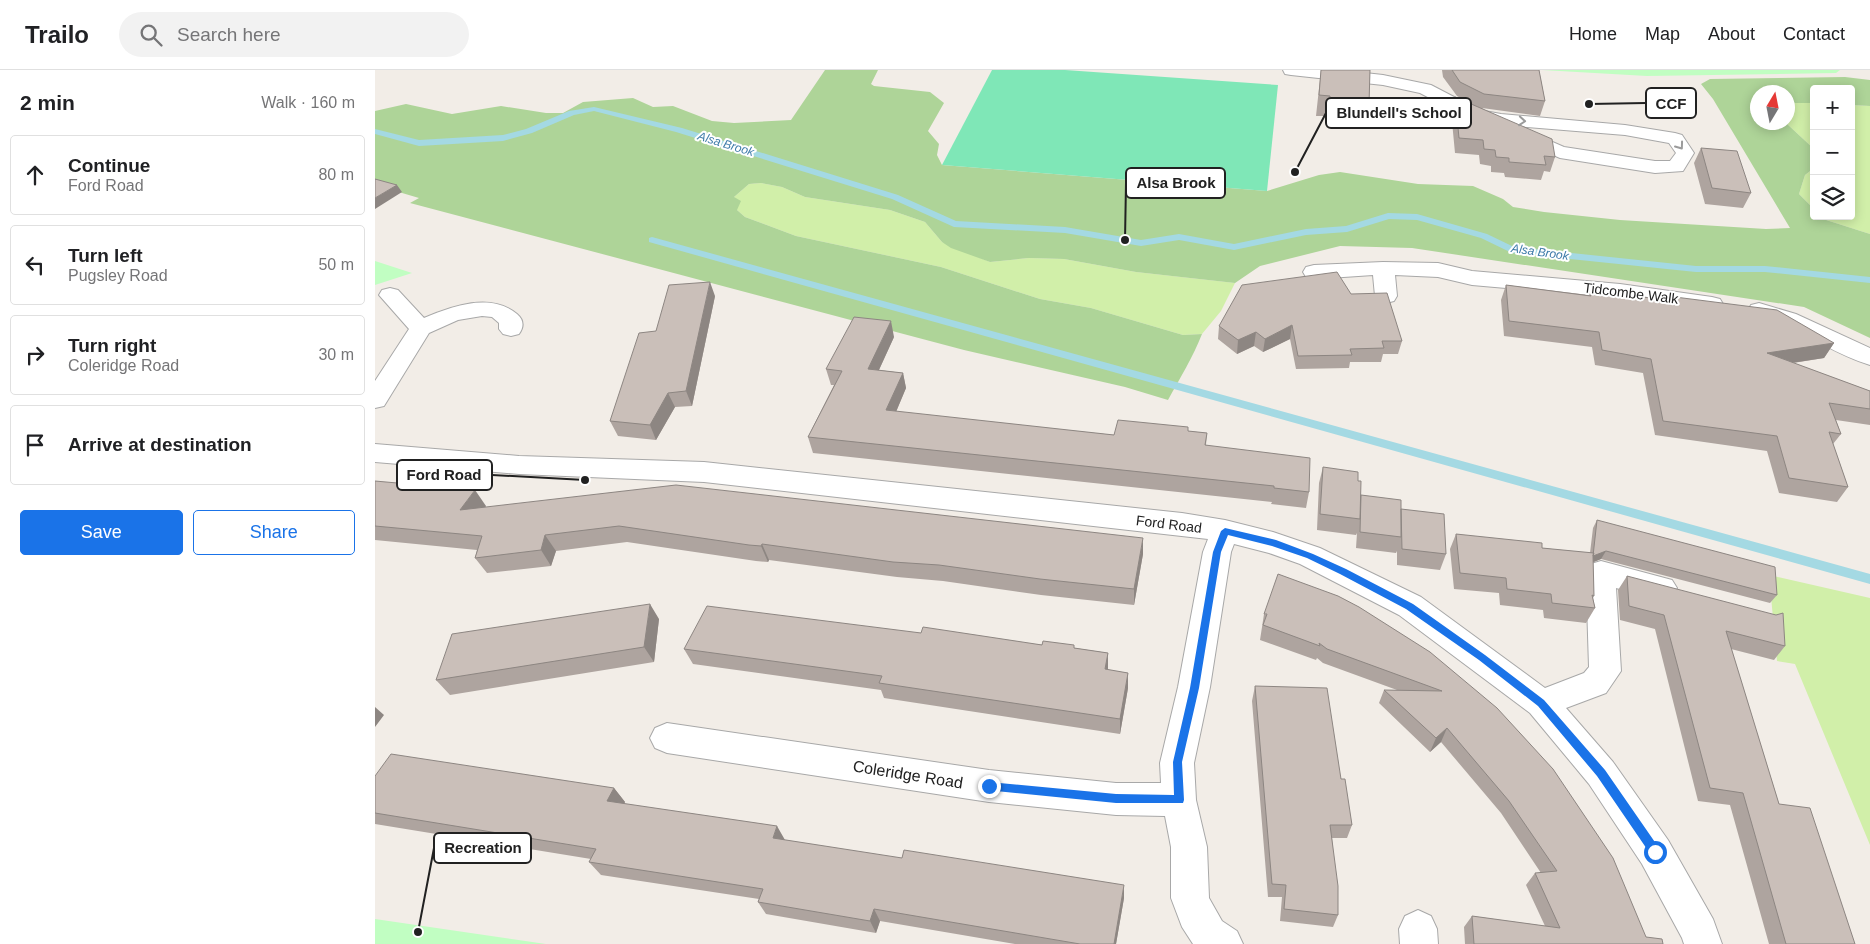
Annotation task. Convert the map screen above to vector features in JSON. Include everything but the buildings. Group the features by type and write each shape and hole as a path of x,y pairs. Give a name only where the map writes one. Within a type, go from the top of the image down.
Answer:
{"street":[{"path":"1291,70 1383,80 1425,89 1474,114 1559,152 1655,167 1676,167 1685,153 1675,139 1625,130 1501,119 1474,114"},
{"path":"1383,268 1386,296"},
{"name":"Tidcombe Walk","path":"1314,272 1383,268 1438,270 1472,278 1620,291 1733,307 1779,315 1800,322 1844,347 1870,357"},
{"path":"391,295 421,328"},
{"path":"375,400 421,328 452,314 482,309 499,311 511,321 511,329"},
{"name":"Ford Road","path":"375,453 519,464 704,472 1225,531 1273,543 1310,556 1410,606 1541,703 1601,773 1655,852 1700,932 1703,944"},
{"path":"1224,944 1209,934 1195,914 1191,898 1189,847 1179,800 1177,762 1194,688 1217,552 1225,531"},
{"path":"1541,703 1595,683 1605,671 1601,572 1688,594"},
{"name":"Coleridge Road","path":"667,738 989,786 1116,799 1179,800"}],"green space":[{"path":"825,70 878,70 871,84 874,86 930,92 944,103 928,131 939,144 937,155 942,165 1267,191 1319,175 1340,172 1418,184 1473,186 1503,199 1513,207 1544,212 1620,220 1766,229 1790,228 1713,99 1701,84 1710,79 1845,77 1870,80 1870,106 1855,105 1855,85 1810,85 1810,103 1795,103 1795,85 1750,85 1750,130 1794,130 1810,145 1810,171 1805,175 1799,194 1810,205 1810,220 1826,220 1870,234 1870,338 1804,307 1412,248 1340,246 1260,266 1235,283 1136,272 1064,259 1029,258 990,262 951,248 942,242 925,222 890,210 805,197 782,187 761,183 749,184 734,197 741,201 737,210 745,217 796,236 941,267 1040,299 1091,308 1183,335 1202,334 1168,400 1125,387 964,350 410,203 419,198 375,185 375,111 406,104 452,114 501,106 546,113 563,113 583,102 633,98 653,107 673,106 712,121 734,123 791,120"},
{"path":"992,70 1065,70 1278,85 1267,191 942,165"},
{"path":"1542,70 1840,70 1836,73 1647,76"},
{"path":"1795,103 1810,103 1810,145 1794,130"},
{"path":"1855,105 1870,106 1870,234 1826,220 1855,220"},
{"path":"1810,171 1810,205 1799,194 1805,175"},
{"path":"761,183 782,187 805,197 890,210 925,222 942,242 990,262 1029,258 1064,259 1136,272 1235,283 1221,311 1202,334 1183,335 1091,308 1040,299 941,267 796,236 745,217 737,210 734,197 749,184"},
{"path":"375,261 412,273 375,285"},
{"path":"1769,575 1870,598 1870,845 1795,664 1777,661"},
{"path":"375,919 546,944 375,944"}],"waterway":[{"name":"Alsa Brook","path":"375,131 419,143 503,138 529,131 572,113 594,109 679,130 895,197 954,224 1065,230 1141,243 1179,237 1234,247 1306,232 1347,229 1388,216 1417,217 1484,236 1512,250 1696,269 1765,269 1870,280"},
{"path":"652,240 1870,579"}],"place":[{"name":"CCF","path":"1589,104"},
{"name":"Blundell's School","path":"1295,172"},
{"name":"Alsa Brook","path":"1125,240"},
{"name":"Ford Road","path":"585,480"},
{"name":"Recreation","path":"418,932"}],"route":[{"path":"989,786 1116,799 1179,800 1177,762 1194,688 1217,552 1225,531 1273,543 1310,556 1343,572 1410,606 1482,658 1541,703 1601,773 1655,852"}]}
